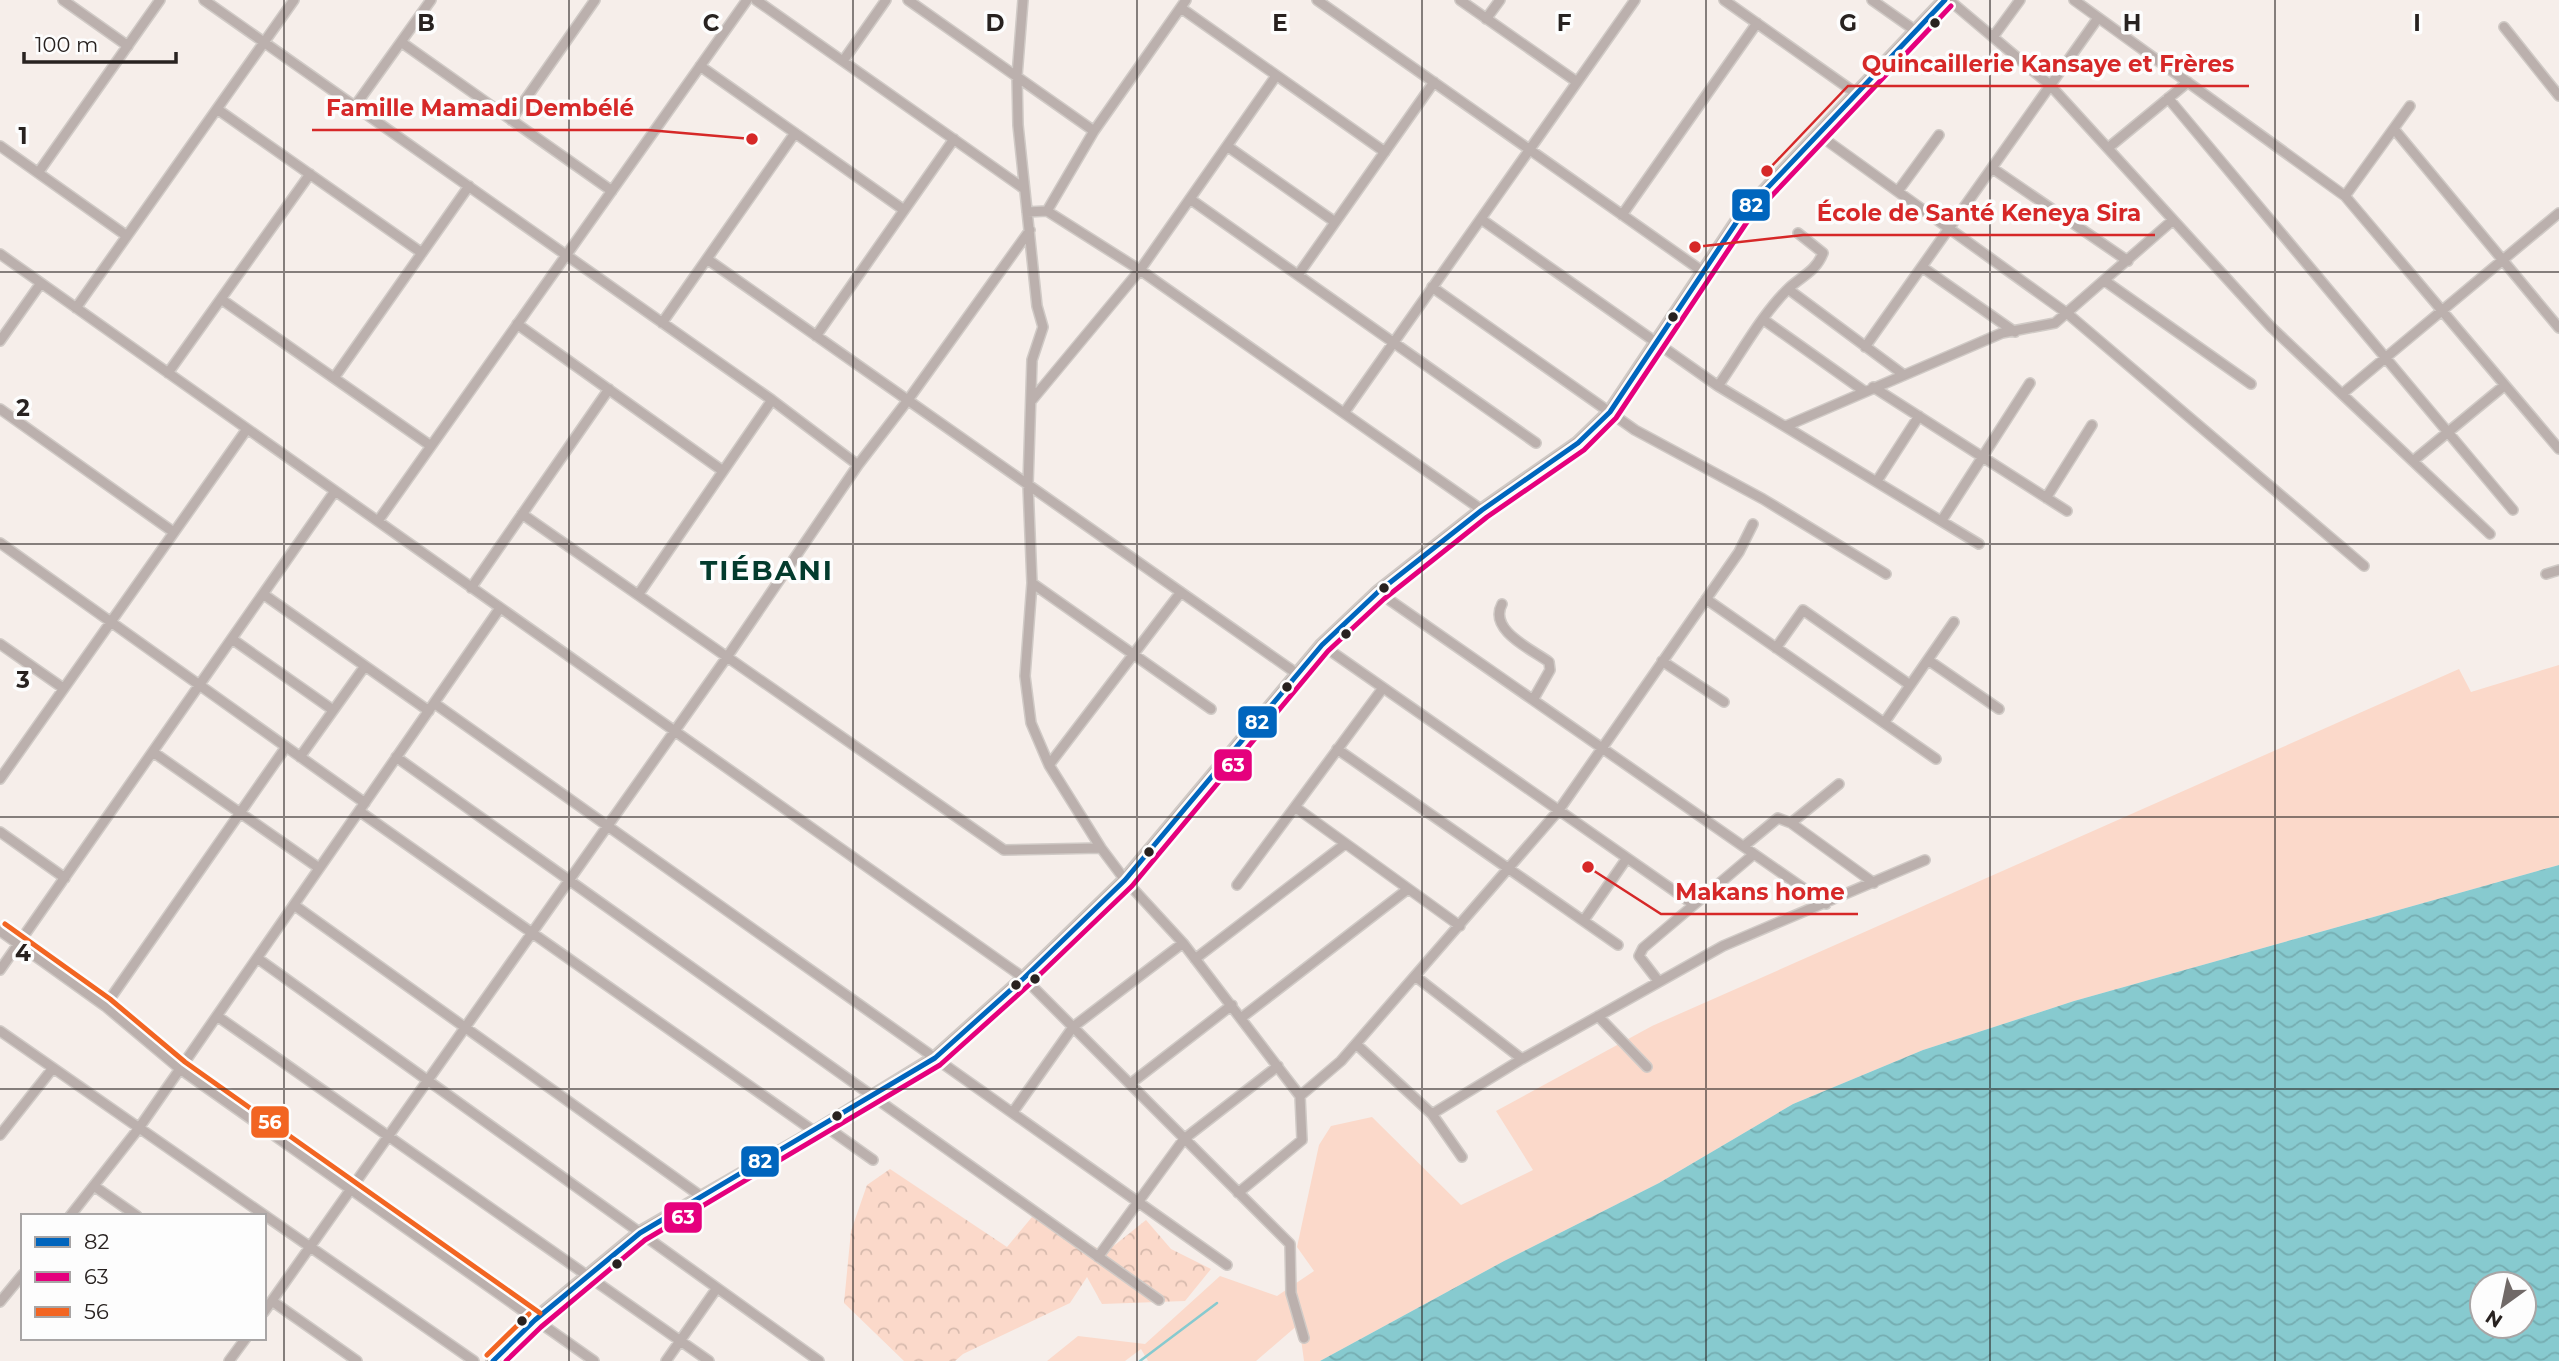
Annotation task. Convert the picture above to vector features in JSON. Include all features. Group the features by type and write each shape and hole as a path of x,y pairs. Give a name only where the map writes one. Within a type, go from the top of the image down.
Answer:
{"main road":[{"path":"493,1361 535,1320 640,1233 820,1129 935,1058 1024,978 1125,880 1322,645 1378,592 1482,510 1578,443 1610,412 1740,217 1947,0"}],"street":[{"path":"62,0 128,46"},
{"path":"38,173 160,0"},
{"path":"204,0 772,400 858,465"},
{"path":"76,308 294,0"},
{"path":"355,106 431,0"},
{"path":"510,120 595,0"},
{"path":"378,521 747,0"},
{"path":"756,0 1023,188"},
{"path":"843,61 886,0"},
{"path":"908,0 1094,131"},
{"path":"1023,0 1017,76 1023,188 1037,306 1043,327 1032,360 1028,485 1032,583 1025,676 1031,723 1049,765 1101,848 1125,880 1183,943 1300,1096 1302,1140 1238,1193"},
{"path":"1317,0 1328,3 1434,82 1702,271"},
{"path":"1460,0 1577,82"},
{"path":"1486,19 1500,0"},
{"path":"1344,413 1635,0"},
{"path":"1724,0 1857,94"},
{"path":"1872,0 1916,31"},
{"path":"1947,0 2050,85 2271,327 2490,534"},
{"path":"1993,37 2020,0"},
{"path":"2074,0 2345,196 2559,449"},
{"path":"1047,211 1094,131 1183,4 1276,76 1385,152"},
{"path":"1866,347 2098,18"},
{"path":"1622,215 1757,23"},
{"path":"2504,27 2559,96"},
{"path":"401,42 612,191"},
{"path":"700,66 904,210"},
{"path":"1032,400 1140,270 1276,76"},
{"path":"1298,275 1434,82"},
{"path":"2108,148 2188,82"},
{"path":"2168,98 2513,510"},
{"path":"2345,196 2410,106"},
{"path":"217,108 422,253"},
{"path":"2394,129 2559,328"},
{"path":"662,323 795,133"},
{"path":"1818,135 2068,314 2364,566"},
{"path":"1898,191 1939,135"},
{"path":"816,336 954,139"},
{"path":"0,146 127,236"},
{"path":"1227,146 1335,222"},
{"path":"1992,168 2128,261"},
{"path":"169,373 310,174"},
{"path":"334,378 469,186"},
{"path":"1190,199 1536,443"},
{"path":"1027,212 1047,211 1140,270 1482,510"},
{"path":"2342,394 2559,214"},
{"path":"1480,219 1718,386 1979,544"},
{"path":"1786,426 2002,333 2055,323 2174,220"},
{"path":"357,1361 267,1306 727,657 858,465 1030,230"},
{"path":"1718,386 1788,289 1814,269 1823,253 1798,233"},
{"path":"0,254 1024,978 1290,1244 1291,1293 1304,1338"},
{"path":"707,259 1296,673"},
{"path":"1922,267 2015,332"},
{"path":"2105,281 2251,384"},
{"path":"0,341 41,283"},
{"path":"1432,287 1610,412 1686,459 1763,499 1886,574"},
{"path":"1788,289 1904,374"},
{"path":"221,299 431,446"},
{"path":"1764,320 1868,389 1919,416 2067,511"},
{"path":"517,324 723,471"},
{"path":"1942,520 2030,383"},
{"path":"2413,461 2505,385"},
{"path":"471,588 609,389"},
{"path":"638,595 772,400"},
{"path":"0,409 173,531"},
{"path":"1877,481 1919,416"},
{"path":"2046,498 2092,425"},
{"path":"0,779 247,429"},
{"path":"0,970 335,491"},
{"path":"522,514 1004,850 1101,848"},
{"path":"1300,1096 1356,1044 1559,810 1706,599 1753,524"},
{"path":"0,543 300,757 362,807 532,933 820,1129 873,1160"},
{"path":"2546,574 2559,570"},
{"path":"1032,583 1211,709"},
{"path":"1049,765 1135,656 1181,592"},
{"path":"1378,592 1826,904"},
{"path":"263,594 365,666 432,707 608,826 1227,1265"},
{"path":"1706,599 1936,759"},
{"path":"1502,604 1499,613 1503,629 1549,662 1550,670 1533,700"},
{"path":"72,1214 139,1128 500,608"},
{"path":"1776,648 1803,610 1910,685"},
{"path":"1884,723 1954,622"},
{"path":"232,639 333,710"},
{"path":"0,644 63,688"},
{"path":"1322,645 1693,904"},
{"path":"1928,660 1999,709"},
{"path":"1662,661 1724,702"},
{"path":"300,757 365,666"},
{"path":"1237,885 1383,688"},
{"path":"105,1006 286,747"},
{"path":"1337,749 1618,945"},
{"path":"153,752 319,868"},
{"path":"396,758 1159,1300"},
{"path":"1791,823 1839,784"},
{"path":"1294,807 1460,926"},
{"path":"1744,846 1778,818 1791,823 1874,883"},
{"path":"0,832 65,878"},
{"path":"1195,959 1345,844"},
{"path":"1659,982 1639,956 1643,948 1754,854"},
{"path":"1584,920 1627,858"},
{"path":"1432,1114 1522,1059 1723,946 1925,860"},
{"path":"1241,1018 1408,889"},
{"path":"294,905 702,1197"},
{"path":"0,932 105,1006 180,1069 594,1361"},
{"path":"1013,1112 1073,1027 1183,943"},
{"path":"257,958 819,1361"},
{"path":"1415,976 1522,1059"},
{"path":"1130,1084 1232,1005"},
{"path":"217,1016 709,1361"},
{"path":"1598,1016 1647,1067"},
{"path":"0,1031 263,1214"},
{"path":"1356,1044 1432,1114 1462,1157"},
{"path":"1098,1257 1184,1139 1278,1066"},
{"path":"0,1135 53,1068"},
{"path":"94,1186 134,1214"},
{"path":"266,1216 474,1361"},
{"path":"0,1302 21,1276"},
{"path":"666,1361 717,1288"},
{"path":"235,1359 245,1340"}],"green space":[{"path":"2559,665 2559,865 2074,1001 1923,1050 1793,1104 1659,1183 1504,1261 1320,1361 1304,1361 1299,1324 1256,1361 1148,1361 1141,1349 1125,1361 1047,1361 1078,1336 1145,1344 1220,1276 1277,1296 1314,1271 1297,1247 1319,1145 1331,1126 1372,1117 1461,1205 1533,1170 1496,1111 1652,1026 2459,669 2471,692"},
{"path":"890,1169 1007,1247 1032,1217 1106,1252 1146,1220 1171,1249 1211,1269 1185,1301 1102,1304 1087,1277 1070,1303 963,1354 955,1361 904,1361 844,1303 851,1231 867,1185"}],"water":[{"path":"2559,865 2559,1361 1320,1361 1504,1261 1659,1183 1793,1104 1923,1050 2074,1001"}],"waterway":[{"path":"1140,1361 1217,1303"}],"transit line":[{"name":"82","path":"493,1361 535,1320 640,1233 935,1058 1024,978 1125,880 1322,645 1378,592 1482,510 1578,443 1610,412 1740,217 1945,0"},
{"name":"63","path":"506,1361 541,1327 645,1240 940,1065 1030,984 1132,886 1328,651 1384,599 1487,517 1584,450 1616,418 1747,222 1951,6"},
{"name":"56","path":"5,924 110,999 185,1062 540,1313"},
{"name":"56","path":"487,1355 529,1314"}],"place":[{"name":"Famille Mamadi Dembélé","path":"752,139"},
{"name":"Quincaillerie Kansaye et Frères","path":"1767,171"},
{"name":"École de Santé Keneya Sira","path":"1695,247"},
{"name":"Makans home","path":"1588,867"}],"district":[{"name":"TIÉBANI","path":"767,570"}]}
